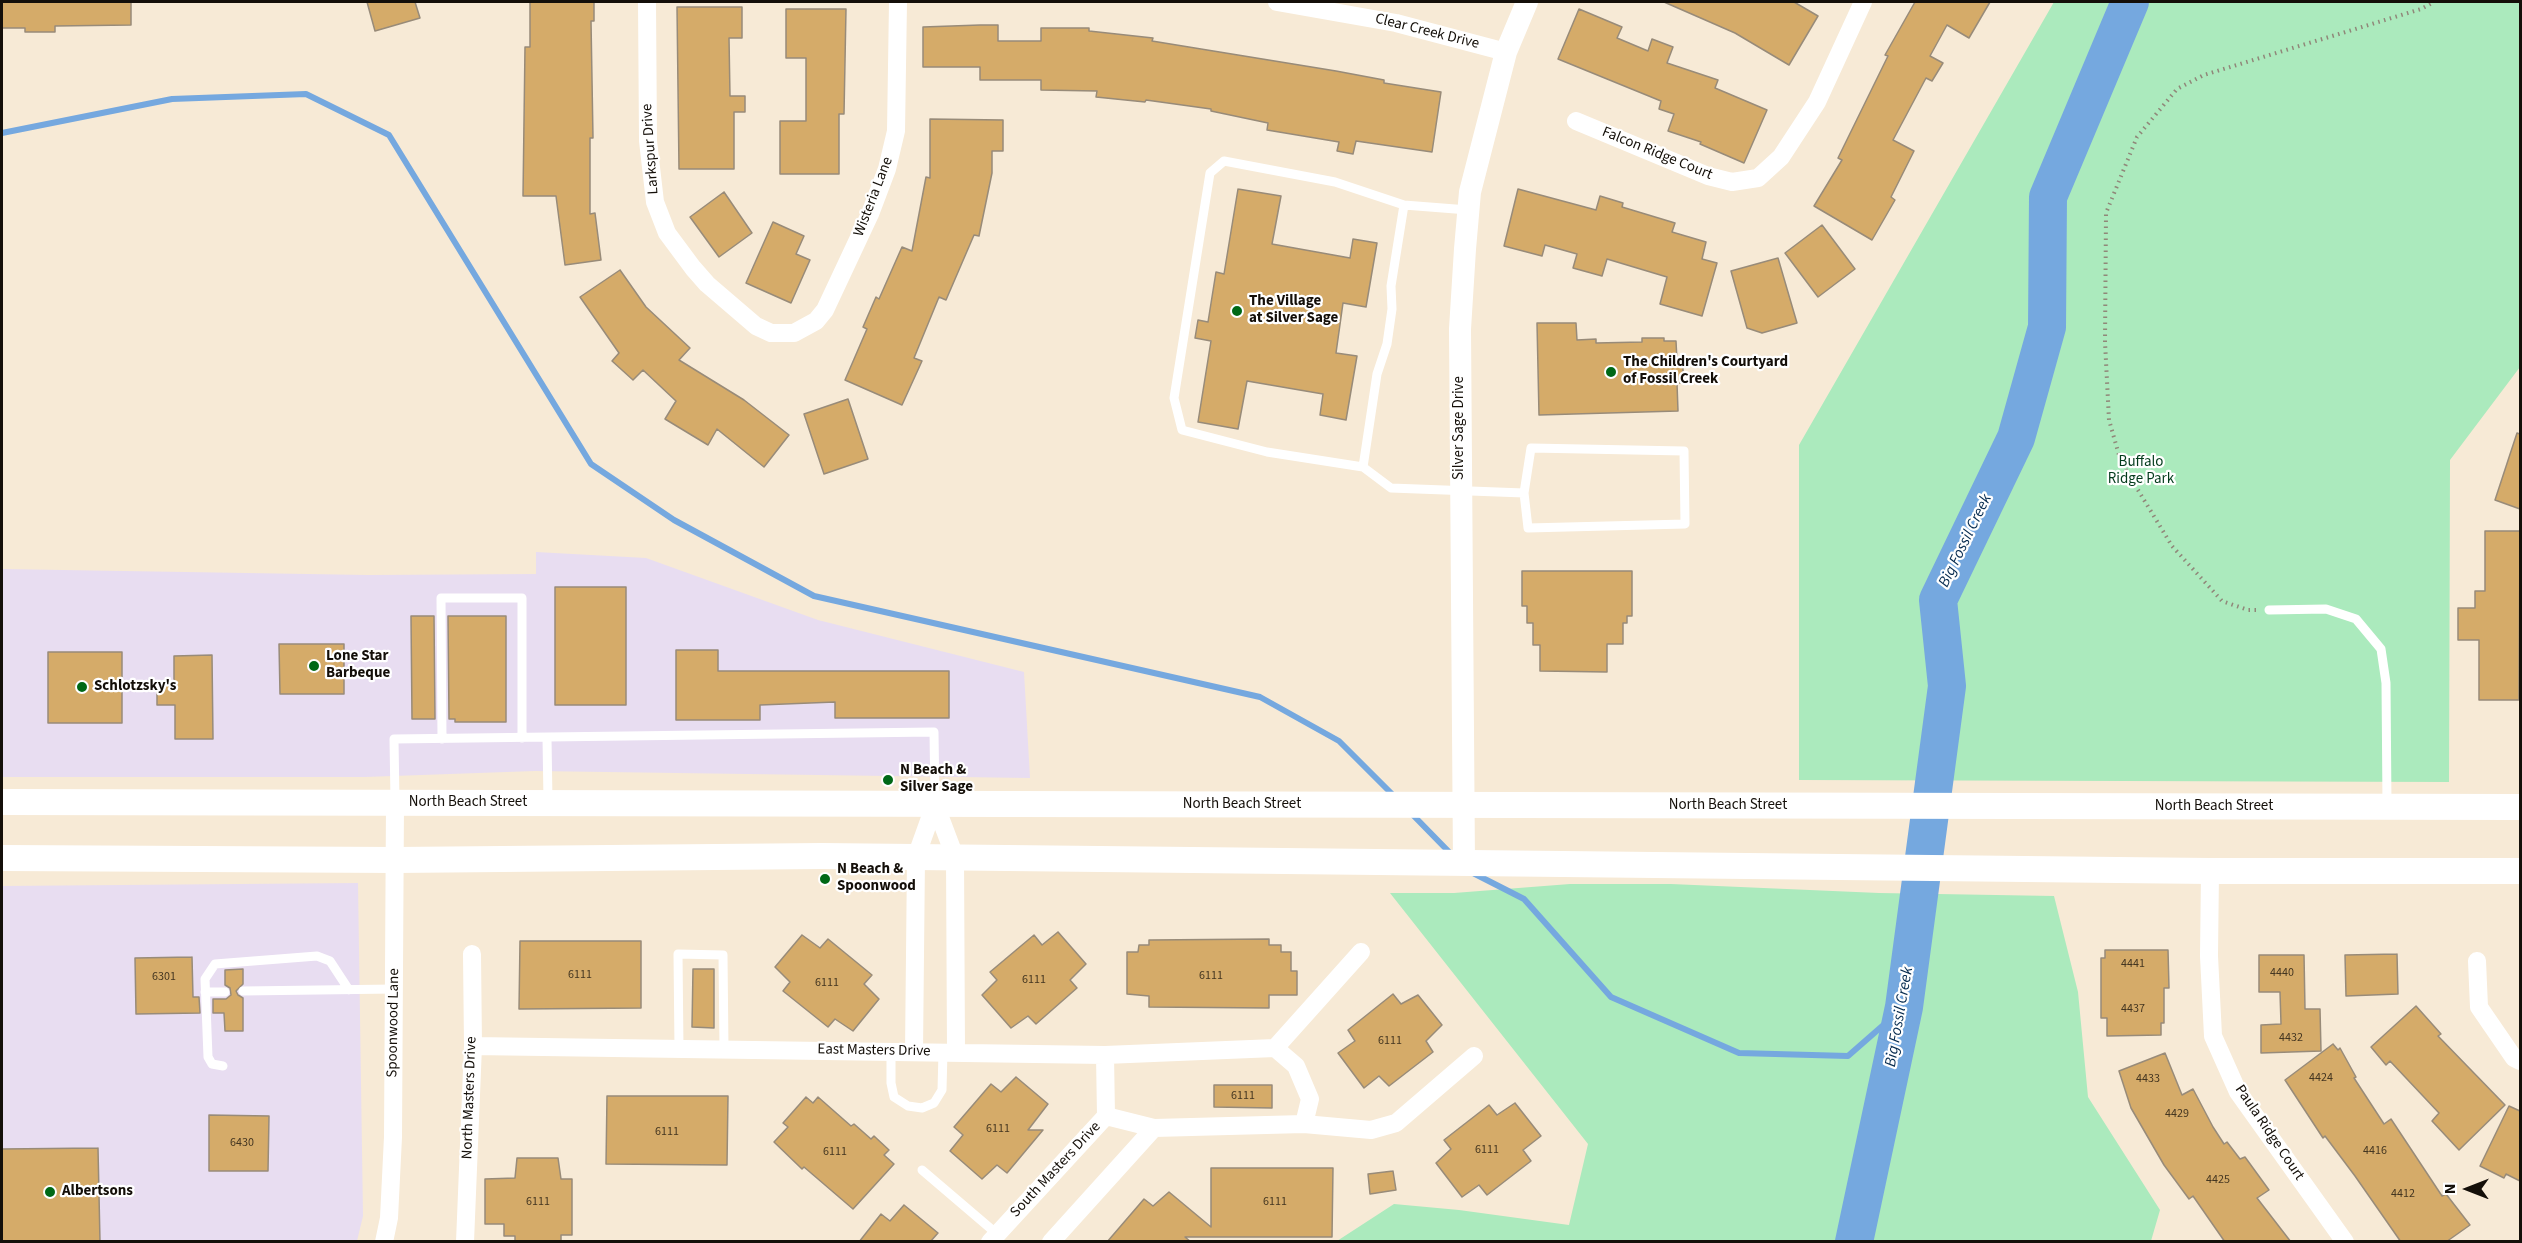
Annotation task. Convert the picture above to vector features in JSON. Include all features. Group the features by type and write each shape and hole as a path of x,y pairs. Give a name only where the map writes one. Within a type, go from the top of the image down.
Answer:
{"main road":[{"name":"North Beach Street","path":"2,802 2520,807"},
{"path":"2,858 396,860 955,857 2210,871 2520,871"}],"street":[{"name":"Larkspur Drive","path":"647,2 650,171 655,202 667,233 707,284 756,326 771,333 794,333"},
{"name":"Wisteria Lane","path":"794,333 816,321 832,298 870,214 887,169 896,130 898,2"},
{"name":"Clear Creek Drive","path":"1277,2 1396,23 1506,52"},
{"name":"Silver Sage Drive","path":"1464,864 1460,329 1468,210 1470,192 1506,52 1527,2"},
{"name":"Falcon Ridge Court","path":"1576,121 1708,176 1732,182 1758,178 1780,157 1817,102 1861,6"},
{"name":"Spoonwood Lane","path":"384,1242 389,1218 393,1137 395,803"},
{"path":"914,1052 916,857 935,804"},
{"path":"935,804 955,857 950,1053"},
{"name":"Paula Ridge Court","path":"2210,871 2213,1036 2238,1092 2345,1242"},
{"path":"1304,1124 1310,1100 1296,1066 1275,1048 1361,952"},
{"name":"North Masters Drive","path":"465,1242 473,1046 472,954"},
{"path":"2477,961 2479,1007 2514,1058 2520,1061"},
{"name":"East Masters Drive","path":"473,1046 1105,1055 1275,1048"},
{"name":"South Masters Drive","path":"993,1238 1106,1116 1105,1055"},
{"path":"1106,1116 1154,1128 1304,1124 1371,1130 1396,1123 1474,1056"},
{"path":"1051,1242 1154,1128"}],"lane":[{"path":"1468,210 1404,204 1335,182 1224,161 1210,173 1174,398 1182,430 1267,452 1363,467 1391,488 1524,493"},
{"path":"1363,467 1377,374 1387,344 1392,309 1391,286 1404,204"},
{"path":"1531,448 1684,451 1685,524 1528,528 1524,493 1531,448"},
{"path":"442,739 441,598 522,598 522,738"},
{"path":"2269,610 2326,609 2356,619 2381,649 2386,683 2387,807"},
{"path":"395,803 394,739 934,732 935,804"},
{"path":"547,738 548,803"},
{"path":"679,1049 678,954 723,955 724,1049"},
{"path":"223,1066 212,1064 208,1057 205,978 215,964 317,956 330,961 349,990"},
{"path":"243,991 394,989"},
{"path":"205,992 225,992"},
{"path":"891,1051 891,1083 894,1097 908,1106 922,1107 934,1103 942,1090 950,1053"},
{"path":"922,1170 993,1238"}],"path":[{"path":"2269,610 2248,610 2222,601 2172,546 2121,462 2109,420 2104,342 2106,213 2137,137 2177,89 2204,75 2421,9 2434,2"}],"shaded area":[{"path":"536,552 646,558 818,620 1024,672 1030,778 535,771 365,777 2,777 2,569 368,575 536,574"},
{"path":"358,883 363,1216 357,1241 2,1241 2,886"}],"green space":[{"name":"Buffalo Ridge Park","path":"2054,2 2520,2 2520,367 2450,460 2449,782 1799,780 1799,445"},
{"path":"1570,884 1671,884 1879,893 2054,896 2078,992 2088,1097 2160,1210 2151,1241 1337,1241 1394,1204 1569,1225 1588,1144 1390,893 1454,893"}],"building":[{"path":"2,2 131,2 131,25 55,26 55,32 25,32 25,28 2,28"},
{"path":"367,2 415,2 420,18 375,31"},
{"path":"530,2 594,2 594,21 591,21 593,138 590,138 590,214 595,213 601,260 565,265 556,196 523,196 525,47 530,47"},
{"path":"1664,2 1794,2 1818,16 1789,65 1735,33"},
{"path":"1915,2 1990,2 1969,38 1947,25 1930,56 1943,63 1932,81 1926,78 1893,140 1914,151 1891,197 1895,200 1872,240 1814,206 1842,160 1838,158 1888,56 1885,55"},
{"path":"677,7 742,7 742,38 729,38 730,96 745,96 745,112 734,112 734,169 679,169"},
{"path":"786,9 846,9 844,114 839,114 839,174 780,174 780,121 806,121 806,58 786,58"},
{"path":"1579,9 1622,27 1617,38 1648,51 1652,39 1673,47 1667,63 1718,80 1715,88 1767,110 1744,163 1700,144 1701,142 1668,131 1674,114 1659,109 1661,101 1558,59"},
{"path":"998,25 998,41 1041,41 1041,28 1089,28 1089,31 1153,38 1152,41 1336,71 1384,80 1384,83 1441,92 1432,152 1356,141 1353,154 1337,151 1339,142 1267,130 1268,123 1211,111 1211,109 1146,100 1145,102 1096,97 1097,91 1041,90 1041,80 980,80 980,67 923,67 923,27"},
{"path":"930,119 1003,120 1003,151 992,151 992,173 979,236 974,235 946,300 939,297 914,358 922,361 902,405 845,380 867,329 863,327 876,297 879,299 902,247 912,251 926,177 930,178"},
{"name":"The Village at Silver Sage","path":"1238,189 1281,196 1272,244 1350,258 1353,239 1377,243 1366,307 1343,303 1336,353 1357,356 1346,420 1320,415 1323,394 1247,381 1238,429 1198,422 1211,341 1195,338 1198,320 1208,322 1216,272 1224,274"},
{"path":"1518,189 1596,210 1600,196 1623,203 1622,207 1675,223 1672,232 1706,242 1702,259 1717,263 1702,316 1660,304 1667,277 1607,259 1602,276 1573,268 1577,254 1545,245 1542,256 1504,246"},
{"path":"724,192 752,233 719,257 690,217"},
{"path":"773,222 804,236 796,254 810,260 791,303 746,283"},
{"path":"1822,225 1855,269 1818,297 1785,253"},
{"path":"1778,258 1797,323 1762,333 1747,328 1731,271"},
{"path":"620,270 646,307 690,348 679,360 744,400 789,435 764,467 717,429 708,445 665,419 676,401 643,370 633,380 612,361 619,353 580,297"},
{"name":"The Children's Courtyard of Fossil Creek","path":"1537,323 1576,323 1577,340 1596,339 1596,343 1642,342 1642,338 1664,338 1664,341 1676,341 1677,361 1683,361 1683,383 1677,383 1678,411 1539,415"},
{"path":"848,399 868,459 824,474 804,414"},
{"path":"2517,433 2520,434 2520,509 2495,500"},
{"path":"2485,531 2520,531 2519,700 2479,700 2479,640 2458,640 2458,608 2475,608 2475,591 2485,591"},
{"path":"1522,571 1632,571 1632,616 1627,616 1627,623 1623,623 1623,644 1607,644 1607,672 1540,671 1540,645 1533,645 1533,623 1527,623 1527,606 1522,606"},
{"path":"555,587 626,587 626,705 555,705"},
{"path":"411,616 434,616 435,719 412,719"},
{"path":"448,616 506,616 506,722 455,722 455,719 449,719"},
{"path":"279,644 344,644 344,694 280,694"},
{"path":"676,650 718,650 718,671 949,671 949,718 835,718 835,702 760,705 760,720 676,720"},
{"path":"48,652 122,652 122,723 48,723"},
{"path":"212,655 213,739 175,739 175,705 157,705 157,684 174,684 174,656"},
{"path":"1058,932 1086,964 1070,980 1077,988 1036,1024 1028,1016 1011,1028 982,995 997,980 990,972 1034,935 1042,945"},
{"path":"802,935 820,948 828,939 872,975 864,984 879,999 853,1031 835,1019 828,1027 783,991 790,982 775,967"},
{"path":"1269,939 1269,945 1281,945 1281,952 1291,952 1291,971 1297,971 1297,995 1269,995 1269,1008 1149,1007 1149,996 1127,994 1127,952 1138,952 1139,945 1149,945 1149,940"},
{"path":"520,941 641,941 641,1008 519,1009"},
{"path":"2105,950 2168,950 2169,988 2164,988 2164,1023 2161,1023 2161,1035 2107,1036 2107,1018 2101,1018 2101,958 2105,958"},
{"path":"2397,954 2398,994 2346,996 2345,955"},
{"path":"2259,955 2304,955 2305,1009 2320,1009 2321,1051 2261,1053 2261,1025 2281,1024 2280,992 2259,992"},
{"path":"192,957 193,997 199,997 200,1013 136,1014 135,958"},
{"path":"243,969 243,984 236,991 243,998 243,1031 225,1031 224,1013 213,1013 213,999 226,999 231,995 230,988 225,985 225,970"},
{"path":"693,969 714,969 714,1028 692,1027"},
{"path":"1393,994 1401,1004 1418,995 1442,1025 1426,1041 1433,1052 1389,1086 1379,1076 1364,1088 1338,1053 1355,1041 1348,1030"},
{"path":"2416,1006 2441,1034 2438,1036 2505,1105 2459,1150 2432,1121 2439,1113 2390,1061 2386,1065 2371,1047"},
{"path":"2333,1044 2338,1050 2340,1048 2356,1077 2354,1078 2384,1124 2391,1119 2442,1196 2446,1194 2470,1225 2446,1242 2401,1242 2325,1136 2323,1138 2285,1080"},
{"path":"2165,1053 2182,1095 2193,1089 2224,1144 2227,1142 2240,1159 2245,1157 2269,1190 2257,1198 2291,1242 2225,1242 2193,1196 2189,1199 2164,1165 2131,1108 2119,1071"},
{"path":"1016,1077 1048,1104 1028,1130 1043,1130 1007,1173 997,1165 982,1179 950,1151 963,1135 954,1127 991,1084 1001,1092"},
{"path":"1214,1085 1272,1085 1272,1108 1214,1107"},
{"path":"607,1096 728,1096 727,1165 606,1164"},
{"path":"806,1097 813,1103 818,1097 851,1126 854,1124 871,1139 874,1136 889,1150 884,1155 894,1164 853,1209 804,1167 802,1169 774,1142 788,1127 783,1123"},
{"path":"1515,1103 1541,1136 1523,1150 1531,1161 1487,1195 1479,1185 1462,1197 1436,1163 1451,1149 1444,1140 1489,1105 1497,1115"},
{"path":"2509,1106 2520,1111 2520,1181 2506,1174 2504,1178 2480,1166"},
{"path":"209,1115 269,1116 268,1171 209,1171"},
{"name":"Albertsons","path":"98,1148 100,1242 2,1242 2,1149"},
{"path":"517,1158 558,1158 561,1179 572,1179 572,1235 561,1235 561,1242 515,1242 515,1236 504,1236 504,1224 485,1224 485,1179 515,1178"},
{"path":"1211,1168 1333,1168 1332,1237 1185,1237 1191,1242 1107,1242 1144,1199 1153,1206 1169,1192 1211,1227"},
{"path":"1393,1171 1396,1190 1370,1194 1368,1174"},
{"path":"904,1205 938,1233 930,1242 859,1242 881,1214 890,1221"}],"waterway":[{"name":"Big Fossil Creek","path":"1854,1242 1904,1007 1947,686 1938,600 2016,438 2047,327 2048,197 2130,2"},
{"path":"2,133 172,99 306,94 389,135 591,464 674,520 814,596 1260,697 1339,741 1395,797"},
{"path":"1411,813 1452,855"},
{"path":"1473,873 1524,899 1611,997 1739,1053 1848,1056 1904,1007"}],"place":[{"name":"The Village at Silver Sage","path":"1237,311"},
{"name":"The Children's Courtyard of Fossil Creek","path":"1611,372"},
{"name":"Lone Star Barbeque","path":"314,666"},
{"name":"Schlotzsky's","path":"82,687"},
{"name":"N Beach & Silver Sage","path":"888,780"},
{"name":"N Beach & Spoonwood","path":"825,879"},
{"name":"Albertsons","path":"50,1192"}]}
